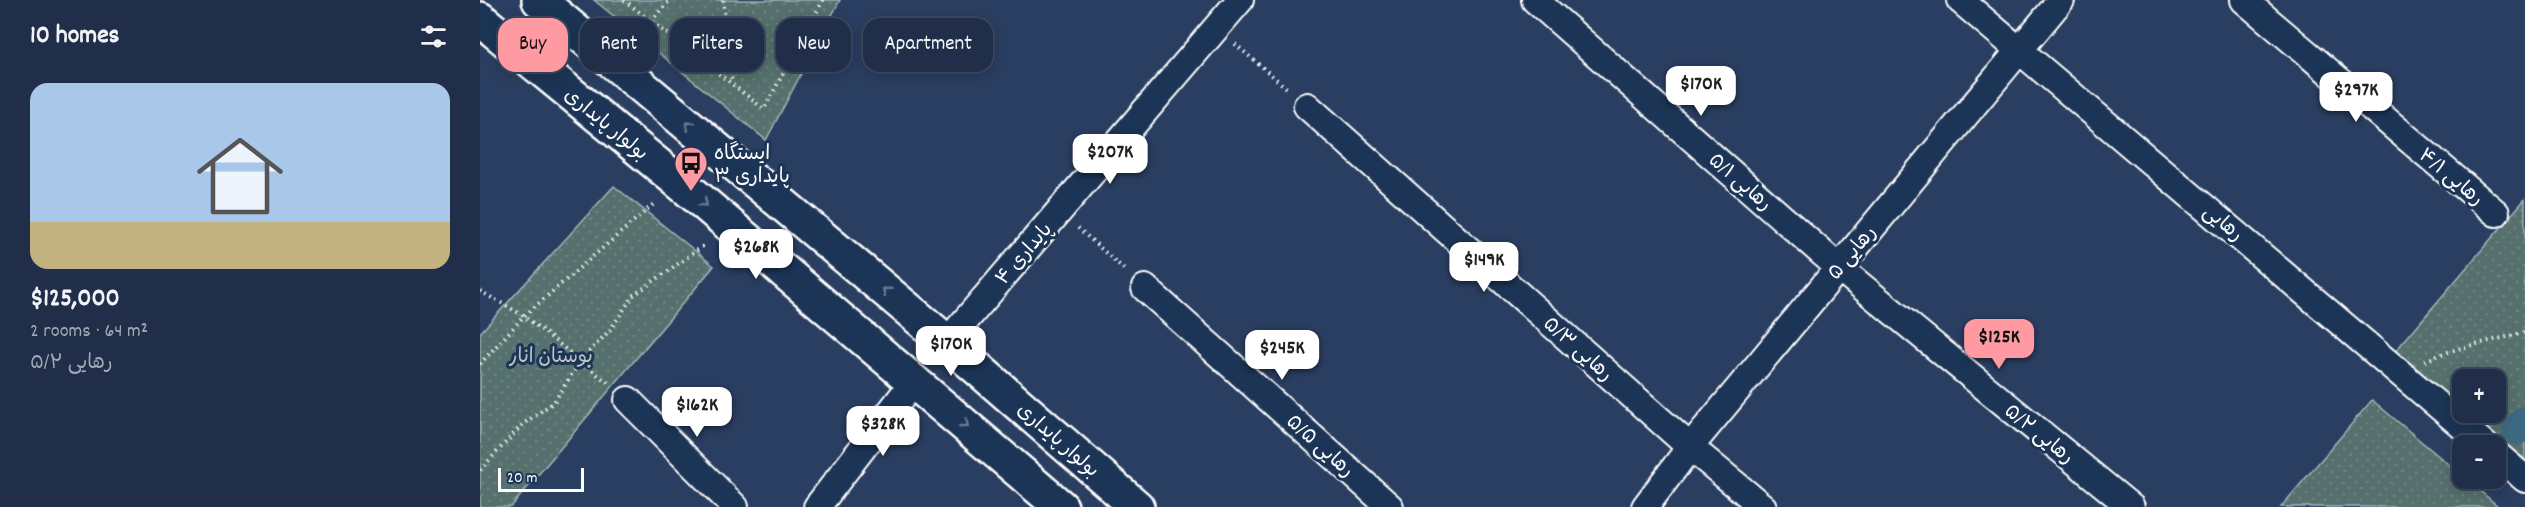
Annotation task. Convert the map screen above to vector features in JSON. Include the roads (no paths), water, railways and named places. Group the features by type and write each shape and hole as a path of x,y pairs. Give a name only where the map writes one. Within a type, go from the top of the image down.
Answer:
{"street":[{"name":"بولوار پایداری","path":"539,0 947,342 1137,507"},
{"name":"پایداری ۴","path":"947,342 1240,0"},
{"name":"رهایی ۵/۱","path":"1535,0 1839,267"},
{"name":"رهایی","path":"1960,0 2473,435"},
{"name":"رهایی ۵","path":"1645,507 1690,447 2061,0"},
{"name":"رهایی ۴/۱","path":"2244,0 2496,213"},
{"name":"بولوار پایداری","path":"480,19 731,225 1061,507"},
{"name":"رهایی ۵/۳","path":"1307,106 1690,447 1763,507"},
{"name":"رهایی ۵/۲","path":"1839,267 2131,507"},
{"name":"رهایی ۵/۵","path":"1145,288 1390,507"},
{"path":"817,507 947,342"},
{"path":"628,400 735,507"},
{"path":"2506,463 2525,479"}],"waterway":[{"path":"2517,430 2525,421"}],"place":[{"name":"ایستگاه پایداری ۳","path":"691,192"}],"park label":[{"name":"بوستان انار","path":"551,355"}]}
